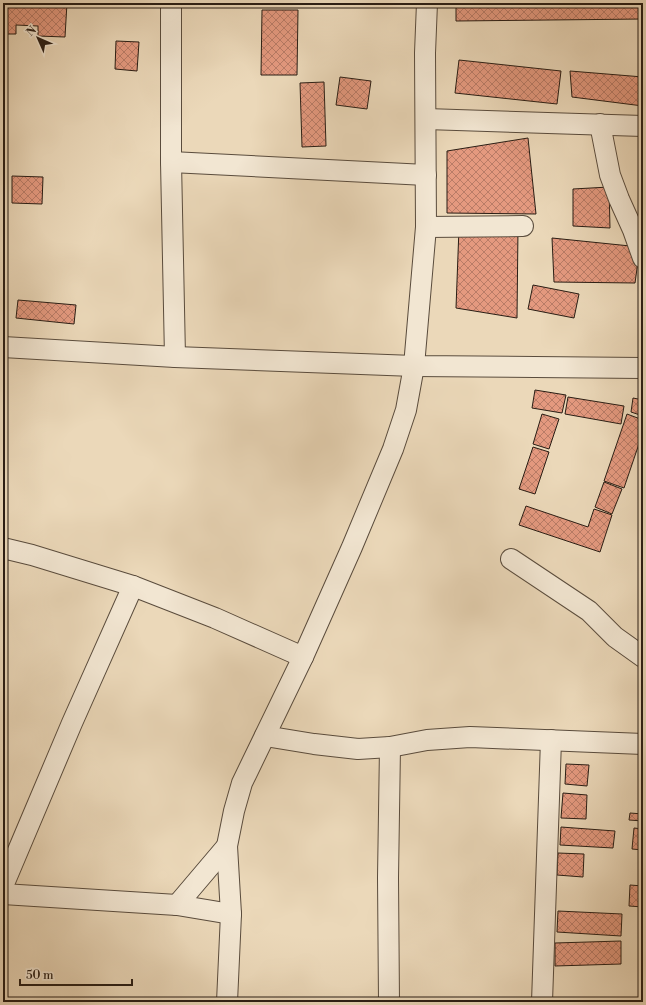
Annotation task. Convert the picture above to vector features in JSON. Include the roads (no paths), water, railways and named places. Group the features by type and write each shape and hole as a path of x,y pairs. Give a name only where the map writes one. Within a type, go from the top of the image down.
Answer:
{"street":[{"path":"171,3 171,162 175,357"},
{"path":"227,1002 231,914 227,846 234,811 242,783 303,657 352,547 393,449 406,410 414,366 426,227 425,53 427,3"},
{"path":"426,119 643,126"},
{"path":"600,124 610,175 618,199 633,230 643,258"},
{"path":"171,162 426,175"},
{"path":"426,227 524,226"},
{"path":"3,347 175,357 414,366 643,368"},
{"path":"3,548 32,555 133,586 215,618 303,657"},
{"path":"511,559 589,611 615,637 643,657"},
{"path":"3,886 72,723 133,586"},
{"path":"265,736 314,744 358,748 390,747 427,740 470,737 643,744"},
{"path":"542,1002 551,740"},
{"path":"389,1002 388,878 390,747"},
{"path":"176,905 227,846"},
{"path":"3,894 176,905 231,914"}]}
